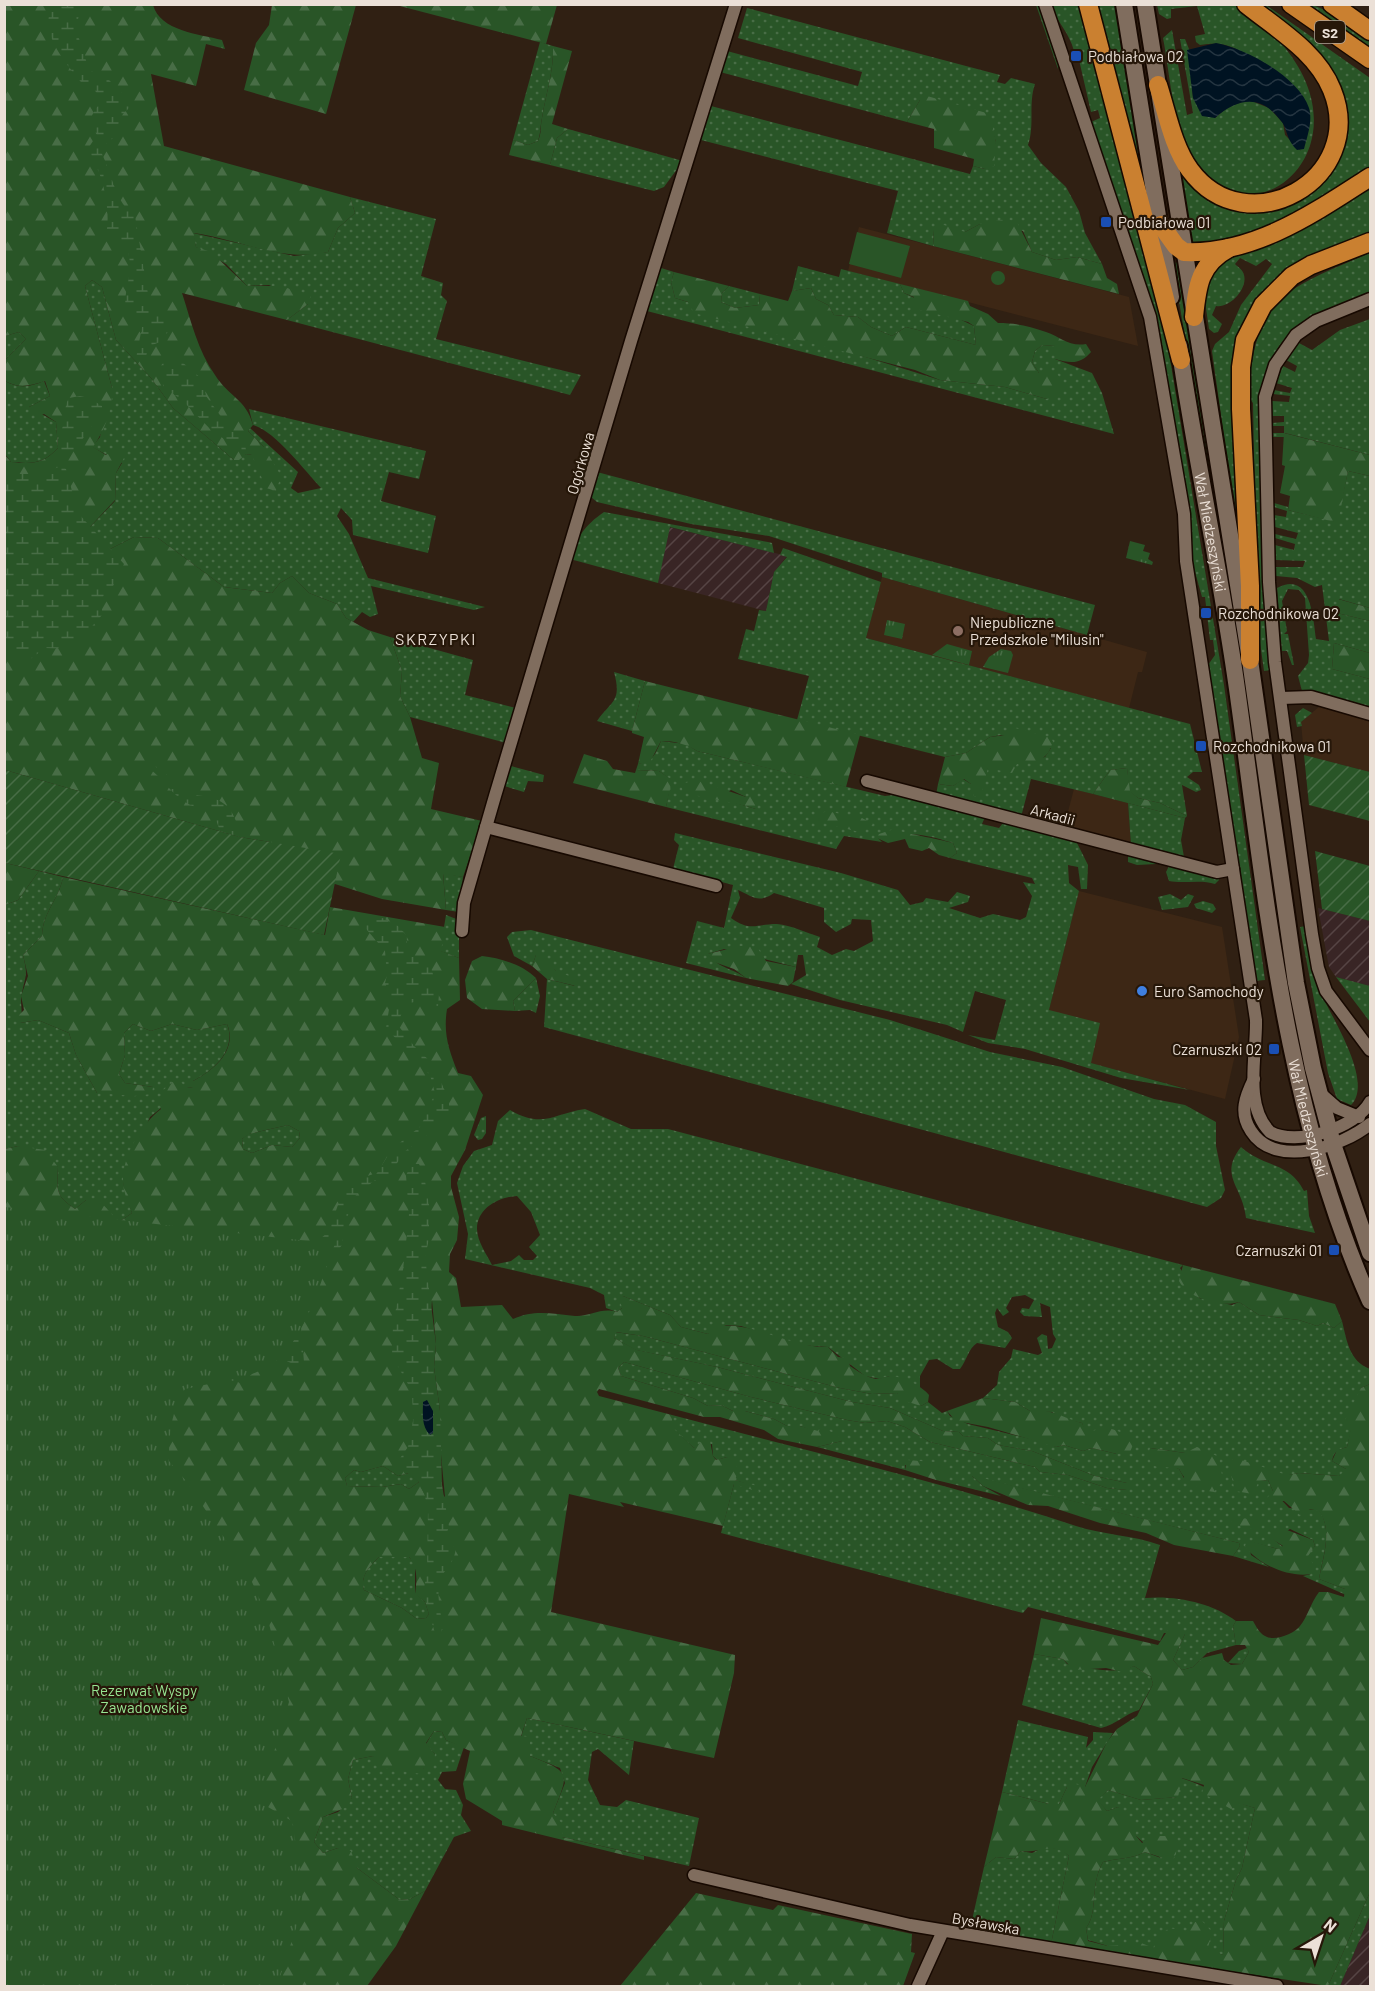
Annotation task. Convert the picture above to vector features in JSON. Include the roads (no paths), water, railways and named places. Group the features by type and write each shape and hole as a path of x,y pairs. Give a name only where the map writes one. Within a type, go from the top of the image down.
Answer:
{"highway":[{"path":"1088,4 1181,360"},
{"path":"1158,85 1185,162 1208,188 1228,198 1260,204 1286,198 1310,183 1328,161 1336,143 1338,117 1332,90 1323,72 1307,54 1246,4"},
{"name":"S2","path":"1290,4 1371,59"},
{"name":"S2","path":"1332,4 1371,31"},
{"path":"1161,225 1176,246 1184,252 1230,247 1283,229 1371,177"},
{"path":"1250,660 1250,586 1240,384 1245,340 1263,305 1292,276 1319,261 1371,242"},
{"path":"1194,317 1197,286 1202,272 1213,258 1230,247"}],"main road":[{"name":"Wał Miedzeszyński","path":"1124,4 1181,360 1232,654 1276,971 1292,1056 1314,1141 1346,1236 1371,1300"},
{"name":"Wał Miedzeszyński","path":"1145,4 1250,660 1292,964 1319,1092 1331,1137 1371,1253"}],"street":[{"name":"Ogórkowa","path":"462,931 464,903 486,826 631,341 736,4"},
{"name":"Wał Miedzeszyński","path":"1045,4 1138,275 1154,333 1184,514 1186,561 1256,1020 1254,1079 1259,1116 1270,1132 1284,1137 1314,1141"},
{"path":"1371,299 1316,321 1296,336 1279,356 1266,390 1269,582 1281,698 1318,968 1334,1004 1371,1050"},
{"path":"1281,698 1311,697 1371,714"},
{"name":"Arkadii","path":"867,781 1216,872 1233,869"},
{"path":"486,826 716,886"},
{"path":"1319,1092 1338,1108 1359,1117"},
{"path":"1331,1137 1359,1117 1371,1102"},
{"path":"1314,1141 1331,1137 1355,1136 1371,1124"},
{"name":"Bysławska","path":"693,1875 943,1931 1277,1986"},
{"path":"918,1986 943,1931"}],"water":[{"path":"1216,43 1256,58 1294,85 1303,97 1310,113 1304,149 1297,150 1290,142 1281,121 1265,106 1257,103 1249,102 1232,106 1215,118 1202,116 1193,98 1187,50"},
{"path":"427,1400 433,1411 433,1433 430,1435 423,1419 423,1402"}],"place":[{"name":"Podbiałowa 02","path":"1076,56"},
{"name":"Podbiałowa 01","path":"1106,222"},
{"name":"Rozchodnikowa 02","path":"1206,613"},
{"name":"Niepubliczne Przedszkole \"Milusin\"","path":"958,631"},
{"name":"Rozchodnikowa 01","path":"1201,746"},
{"name":"Euro Samochody","path":"1142,991"},
{"name":"Czarnuszki 02","path":"1274,1049"},
{"name":"Czarnuszki 01","path":"1334,1250"}],"district":[{"name":"SKRZYPKI","path":"436,638"}],"park label":[{"name":"Rezerwat Wyspy Zawadowskie","path":"144,1698"}]}
